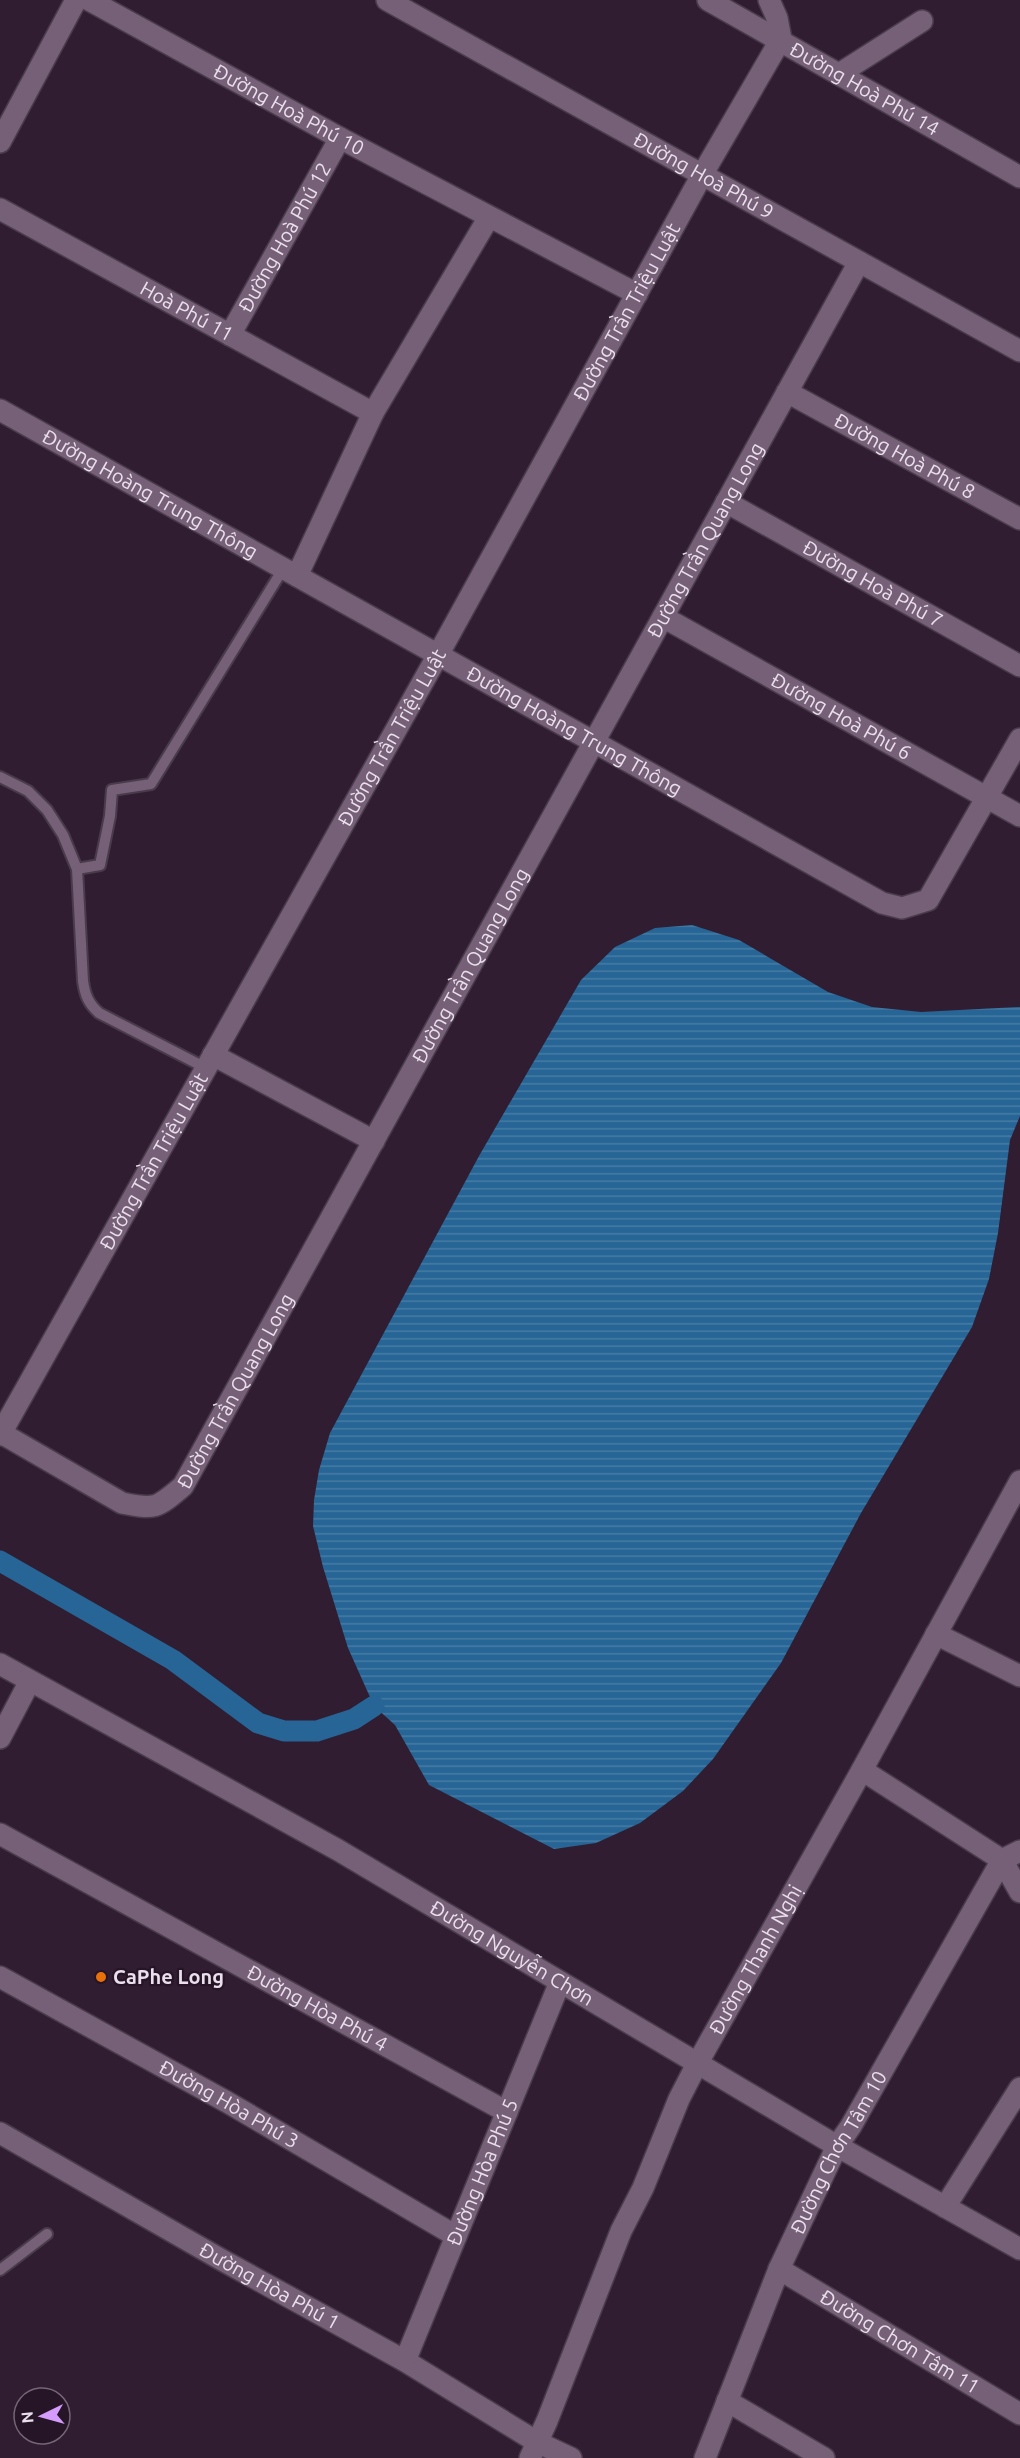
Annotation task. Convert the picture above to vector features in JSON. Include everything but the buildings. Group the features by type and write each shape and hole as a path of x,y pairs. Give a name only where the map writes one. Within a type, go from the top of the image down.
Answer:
{"street":[{"path":"0,142 76,0"},
{"name":"Đường Hoà Phú 10","path":"89,0 340,138 637,294"},
{"name":"Đường Hoà Phú 9","path":"387,0 1020,351"},
{"name":"Đường Hoà Phú 14","path":"708,0 781,39 1020,177"},
{"path":"769,0 777,18 781,39"},
{"path":"839,74 922,21"},
{"name":"Đường Trần Triệu Luật","path":"0,1434 438,655 702,175 781,39"},
{"name":"Đường Hoà Phú 12","path":"230,335 340,138"},
{"name":"Hoà Phú 11","path":"0,209 373,413"},
{"path":"290,572 373,413 489,217"},
{"name":"Đường Trần Quang Long","path":"0,1434 122,1503 142,1507 161,1505 183,1486 859,262"},
{"name":"Đường Hoà Phú 8","path":"787,392 1020,519"},
{"name":"Đường Hoàng Trung Thông","path":"0,410 882,903 902,908 928,900 1020,739"},
{"name":"Đường Hoà Phú 7","path":"726,502 1020,666"},
{"name":"Đường Hoà Phú 6","path":"663,617 1020,816"},
{"path":"210,1061 374,1141"},
{"name":"Đường Thanh Nghị","path":"533,2450 621,2231 643,2188 679,2099 936,1634 1017,1494"},
{"path":"936,1634 1020,1676"},
{"name":"Đường Nguyễn Chơn","path":"0,1664 338,1850 837,2146 1020,2249"},
{"path":"0,1738 30,1681"},
{"path":"862,1770 1011,1856 1020,1892"},
{"name":"Đường Hòa Phú 4","path":"0,1834 507,2112"},
{"name":"Đường Chơn Tâm 10","path":"705,2458 779,2270 837,2146 1011,1856"},
{"name":"Đường Hòa Phú 3","path":"0,1977 227,2102 456,2235"},
{"name":"Đường Hòa Phú 5","path":"405,2361 560,1982"},
{"path":"945,2207 1020,2088"},
{"name":"Đường Hòa Phú 1","path":"0,2133 405,2361 533,2450 571,2458"},
{"name":"Đường Chơn Tâm 11","path":"779,2270 1020,2414"},
{"path":"727,2401 824,2458"}],"lane":[{"path":"77,869 100,865 110,816 112,790 151,784 290,572"},
{"path":"0,777 28,791 47,810 63,835 77,869 83,981 85,995 90,1005 99,1013 210,1061"},
{"path":"0,2270 47,2234"}],"water":[{"path":"692,925 739,940 828,992 872,1007 921,1012 1020,1007 1020,1116 1010,1140 998,1233 989,1279 972,1327 861,1513 781,1663 713,1759 683,1791 640,1823 596,1843 554,1849 429,1785 395,1725 374,1706 348,1648 323,1567 313,1526 314,1500 319,1470 330,1433 479,1156 581,980 615,947 655,928"}],"waterway":[{"path":"0,1561 173,1660 258,1723 284,1731 317,1731 354,1719 374,1706"}],"place":[{"name":"CaPhe Long","path":"101,1977"}]}
